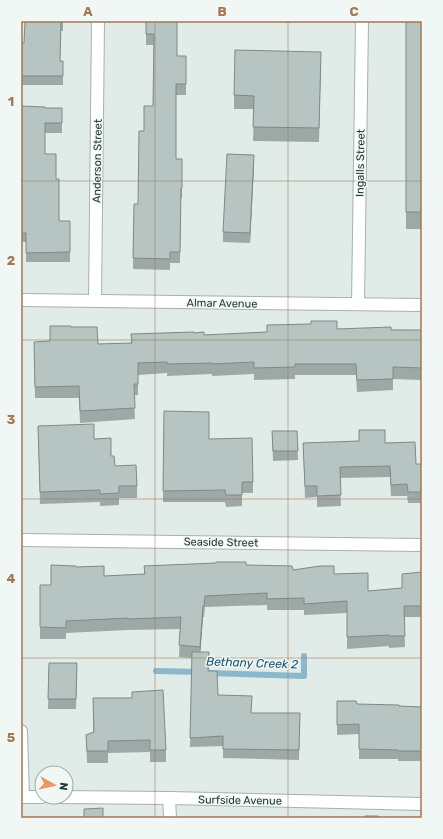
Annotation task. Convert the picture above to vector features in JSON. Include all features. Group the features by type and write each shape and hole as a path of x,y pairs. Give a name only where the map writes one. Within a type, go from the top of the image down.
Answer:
{"street":[{"name":"Anderson Street","path":"95,301 98,21"},
{"name":"Ingalls Street","path":"358,304 362,21"},
{"name":"Almar Avenue","path":"21,300 422,306"},
{"name":"Seaside Street","path":"21,540 422,545"},
{"path":"21,732 22,797 34,797"},
{"name":"Surfside Avenue","path":"74,797 422,804"},
{"path":"170,798 170,818"}],"building":[{"path":"25,21 63,21 61,22 60,61 63,61 63,76 21,76 21,43 24,43"},
{"path":"146,21 177,21 177,56 186,56 186,84 176,84 176,159 182,159 180,252 170,252 170,259 133,258 134,204 138,204 139,131 144,131 144,106 153,106 154,34 146,34"},
{"path":"406,21 422,21 422,212 406,212"},
{"path":"235,50 321,52 319,128 253,127 254,96 234,95"},
{"path":"21,106 62,108 62,123 45,123 45,154 56,154 56,179 59,179 59,221 70,221 70,252 26,253 26,233 21,233"},
{"path":"227,154 254,155 250,233 223,232"},
{"path":"311,321 337,321 337,329 391,327 391,330 422,330 422,368 393,367 393,379 357,380 356,364 295,364 295,367 254,368 254,362 212,364 167,364 167,362 138,363 138,384 134,384 135,408 80,411 79,386 35,387 34,342 50,341 50,326 97,327 98,344 132,343 131,334 204,332 204,335 267,332 267,325 311,324"},
{"path":"164,411 209,412 209,439 252,438 253,482 242,482 242,495 226,495 225,490 163,491"},
{"path":"94,424 94,439 111,438 111,456 114,456 115,466 136,465 137,486 119,486 119,493 100,494 100,490 40,492 38,426"},
{"path":"359,430 385,430 385,443 415,442 416,464 422,464 422,492 408,492 407,484 391,485 390,466 340,467 341,495 317,496 317,486 305,486 303,443 359,441"},
{"path":"272,431 297,431 298,451 273,451"},
{"path":"246,562 246,565 292,566 293,570 320,566 334,566 334,574 368,573 368,591 402,588 402,574 422,572 422,606 404,606 405,636 389,635 347,637 347,601 304,604 304,598 267,599 267,593 205,596 200,647 179,645 181,617 66,621 66,628 40,627 40,585 51,585 51,565 76,567 104,566 104,576 145,574 144,566"},
{"path":"192,652 209,652 208,671 217,671 218,695 252,696 251,713 300,713 299,750 223,749 223,736 190,738"},
{"path":"49,663 77,663 76,699 48,699"},
{"path":"163,690 166,750 150,750 150,740 108,741 108,751 87,751 86,735 94,732 93,698 132,698 132,692"},
{"path":"337,701 356,701 357,704 422,707 422,751 359,749 359,724 337,725"},
{"path":"103,808 103,818 84,818 84,809"},
{"path":"365,816 378,816 378,818 364,818"}],"waterway":[{"name":"Bethany Creek 2","path":"209,673 304,676 304,656"},
{"name":"Bethany Creek 2","path":"156,671 200,672"}]}
